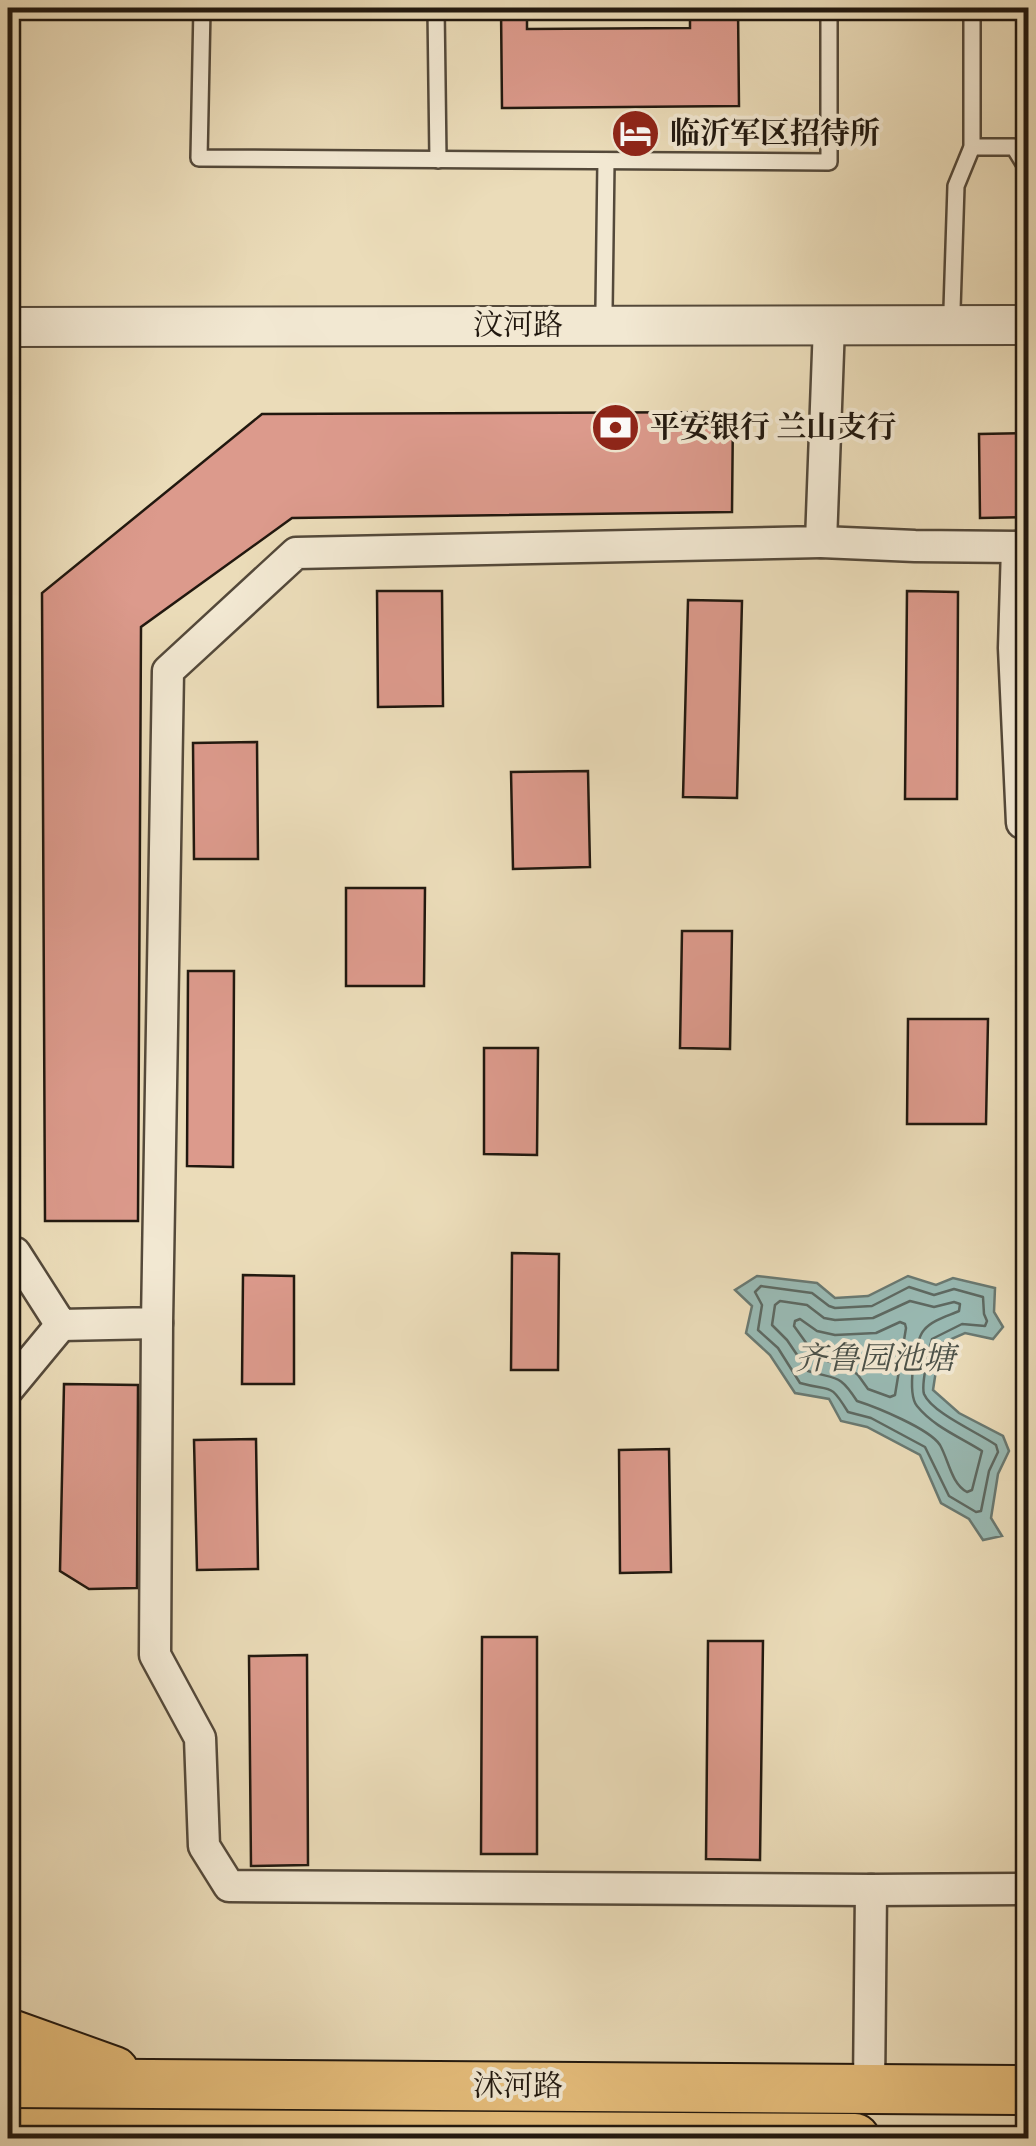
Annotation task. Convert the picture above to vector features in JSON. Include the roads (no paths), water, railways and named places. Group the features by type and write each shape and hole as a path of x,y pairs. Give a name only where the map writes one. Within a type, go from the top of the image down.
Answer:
{"main road":[{"path":"8,2033 150,2083"},
{"name":"沭河路","path":"8,2082 1028,2090"},
{"name":"沭河路","path":"8,2132 140,2136 854,2138"}],"street":[{"name":"汶河路","path":"8,310 1028,308"},
{"path":"822,542 829,325"},
{"name":"汶河路","path":"8,326 1028,325"},
{"path":"1028,825 1022,823 1014,648 1023,547 822,542 296,553 168,671 155,1655 200,1738 204,1846 229,1886 1028,1889"},
{"path":"8,1253 14,1253 60,1325"},
{"path":"8,1389 60,1325 157,1323"},
{"path":"870,2089 871,1890"}],"lane":[{"path":"202,8 200,158 829,162 829,8"},
{"path":"436,8 438,160"},
{"path":"952,309 956,186 972,148 972,8"},
{"path":"972,148 1014,148 1028,170"},
{"path":"604,309 606,161"}],"water":[{"name":"齐鲁园池塘","path":"757,1276 817,1283 835,1298 868,1296 908,1276 936,1285 953,1278 995,1288 994,1312 1003,1327 993,1339 965,1333 940,1344 933,1390 959,1413 1003,1436 1009,1451 998,1474 991,1518 1002,1536 983,1540 969,1519 941,1503 920,1455 867,1427 841,1421 829,1399 795,1393 770,1355 746,1333 752,1306 735,1290"}],"place":[{"name":"临沂军区招待所","path":"635,133"},
{"name":"平安银行 兰山支行","path":"615,427"}]}
